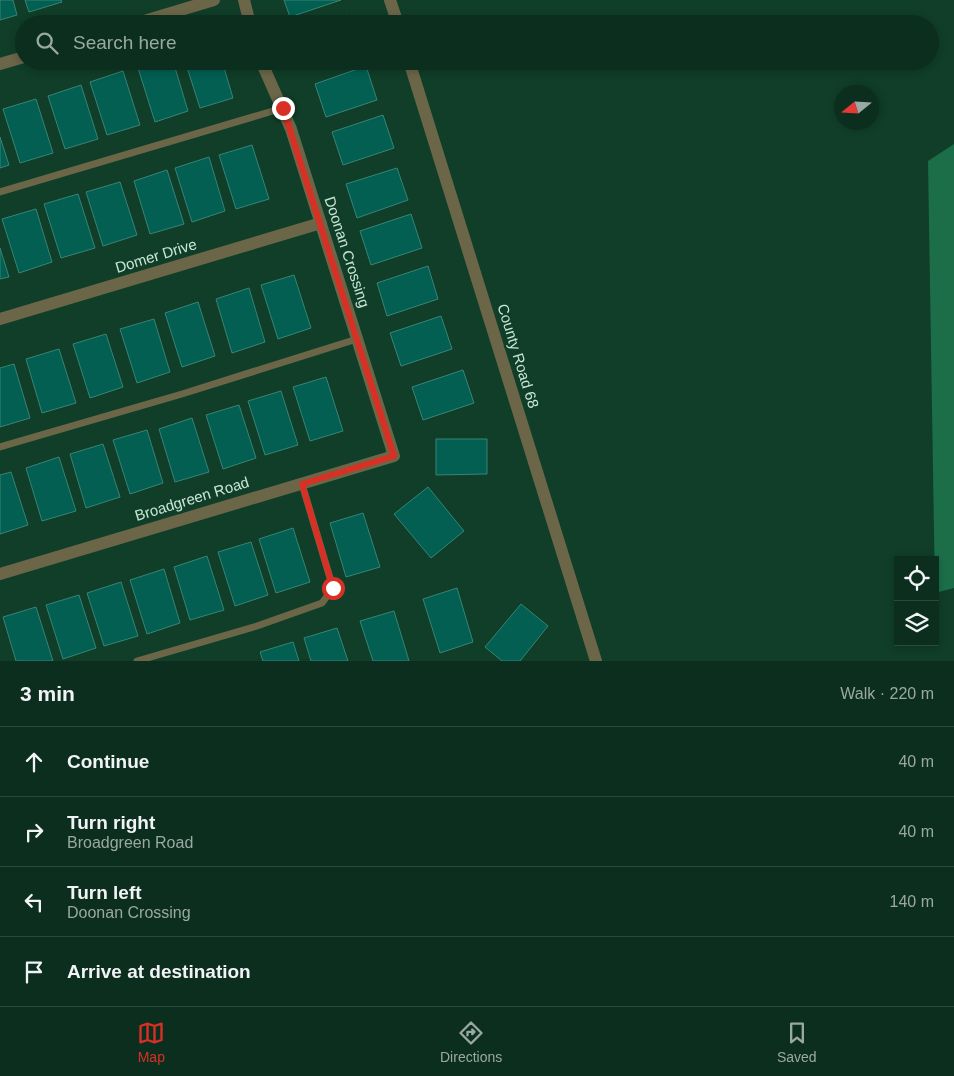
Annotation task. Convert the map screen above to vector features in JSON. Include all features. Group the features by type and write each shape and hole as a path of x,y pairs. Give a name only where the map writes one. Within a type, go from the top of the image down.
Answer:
{"street":[{"path":"164,15 214,0"},
{"path":"244,0 248,15"},
{"path":"390,0 395,15"},
{"path":"0,64 15,60"},
{"name":"Doonan Crossing","path":"265,70 283,108 394,456"},
{"name":"County Road 68","path":"412,70 596,661"},
{"name":"Domer Drive","path":"0,319 321,223"},
{"name":"Broadgreen Road","path":"0,574 394,456"}],"lane":[{"path":"0,192 283,108"},
{"path":"0,447 182,394 357,339"},
{"path":"136,661 257,626 322,603 333,588 302,484"}],"green space":[{"path":"954,144 954,588 939,592 939,556 934,556 928,161"}],"building":[{"path":"0,0 13,0 17,15 0,20"},
{"path":"25,0 61,0 62,2 29,12"},
{"path":"284,0 341,0 296,15 289,15"},
{"path":"139,70 176,70 188,111 155,122"},
{"path":"188,70 225,70 233,98 200,108"},
{"path":"355,70 367,70 377,100 326,117 315,84"},
{"path":"123,71 140,125 107,135 90,82"},
{"path":"81,85 98,139 65,149 48,96"},
{"path":"36,99 53,153 20,163 3,109"},
{"path":"383,115 394,148 343,165 332,132"},
{"path":"0,137 9,165 0,168"},
{"path":"252,145 269,199 236,209 219,155"},
{"path":"209,157 225,211 192,222 175,168"},
{"path":"397,168 408,200 357,218 346,184"},
{"path":"167,170 184,224 150,234 134,181"},
{"path":"120,182 137,235 103,246 86,192"},
{"path":"78,194 95,248 61,258 44,204"},
{"path":"36,209 52,262 19,273 2,219"},
{"path":"411,214 422,248 371,265 360,231"},
{"path":"0,248 9,277 0,279"},
{"path":"428,266 438,299 387,316 377,283"},
{"path":"294,275 311,328 278,339 261,285"},
{"path":"249,288 265,342 232,353 216,299"},
{"path":"198,302 215,356 182,367 165,313"},
{"path":"441,316 452,349 401,366 390,333"},
{"path":"154,319 170,372 137,383 120,329"},
{"path":"106,334 123,387 90,398 73,344"},
{"path":"59,349 76,403 42,413 26,359"},
{"path":"14,364 30,418 0,427 0,368"},
{"path":"463,370 474,403 423,420 412,387"},
{"path":"326,377 343,431 310,441 293,387"},
{"path":"281,391 298,445 265,455 248,401"},
{"path":"239,405 256,458 223,469 206,415"},
{"path":"192,418 209,472 175,482 159,429"},
{"path":"147,430 163,483 130,494 113,440"},
{"path":"436,439 487,439 487,474 436,475"},
{"path":"103,444 120,497 86,508 70,454"},
{"path":"59,457 76,511 42,521 26,468"},
{"path":"11,472 28,525 0,534 0,475"},
{"path":"428,487 464,531 431,558 394,514"},
{"path":"363,513 380,567 346,577 330,523"},
{"path":"293,528 310,582 276,593 259,539"},
{"path":"251,542 268,595 235,606 218,552"},
{"path":"207,556 224,610 190,620 174,567"},
{"path":"164,569 180,623 147,634 130,580"},
{"path":"121,582 138,636 104,646 87,593"},
{"path":"457,588 473,642 440,653 423,599"},
{"path":"79,595 96,648 63,659 46,605"},
{"path":"521,604 548,626 520,661 502,661 485,647"},
{"path":"36,607 53,661 16,661 3,617"},
{"path":"394,611 409,661 373,661 360,621"},
{"path":"337,628 348,661 311,661 304,638"},
{"path":"293,642 299,661 263,661 260,652"}],"route":[{"path":"283,108 394,456 302,484 333,588"}]}
